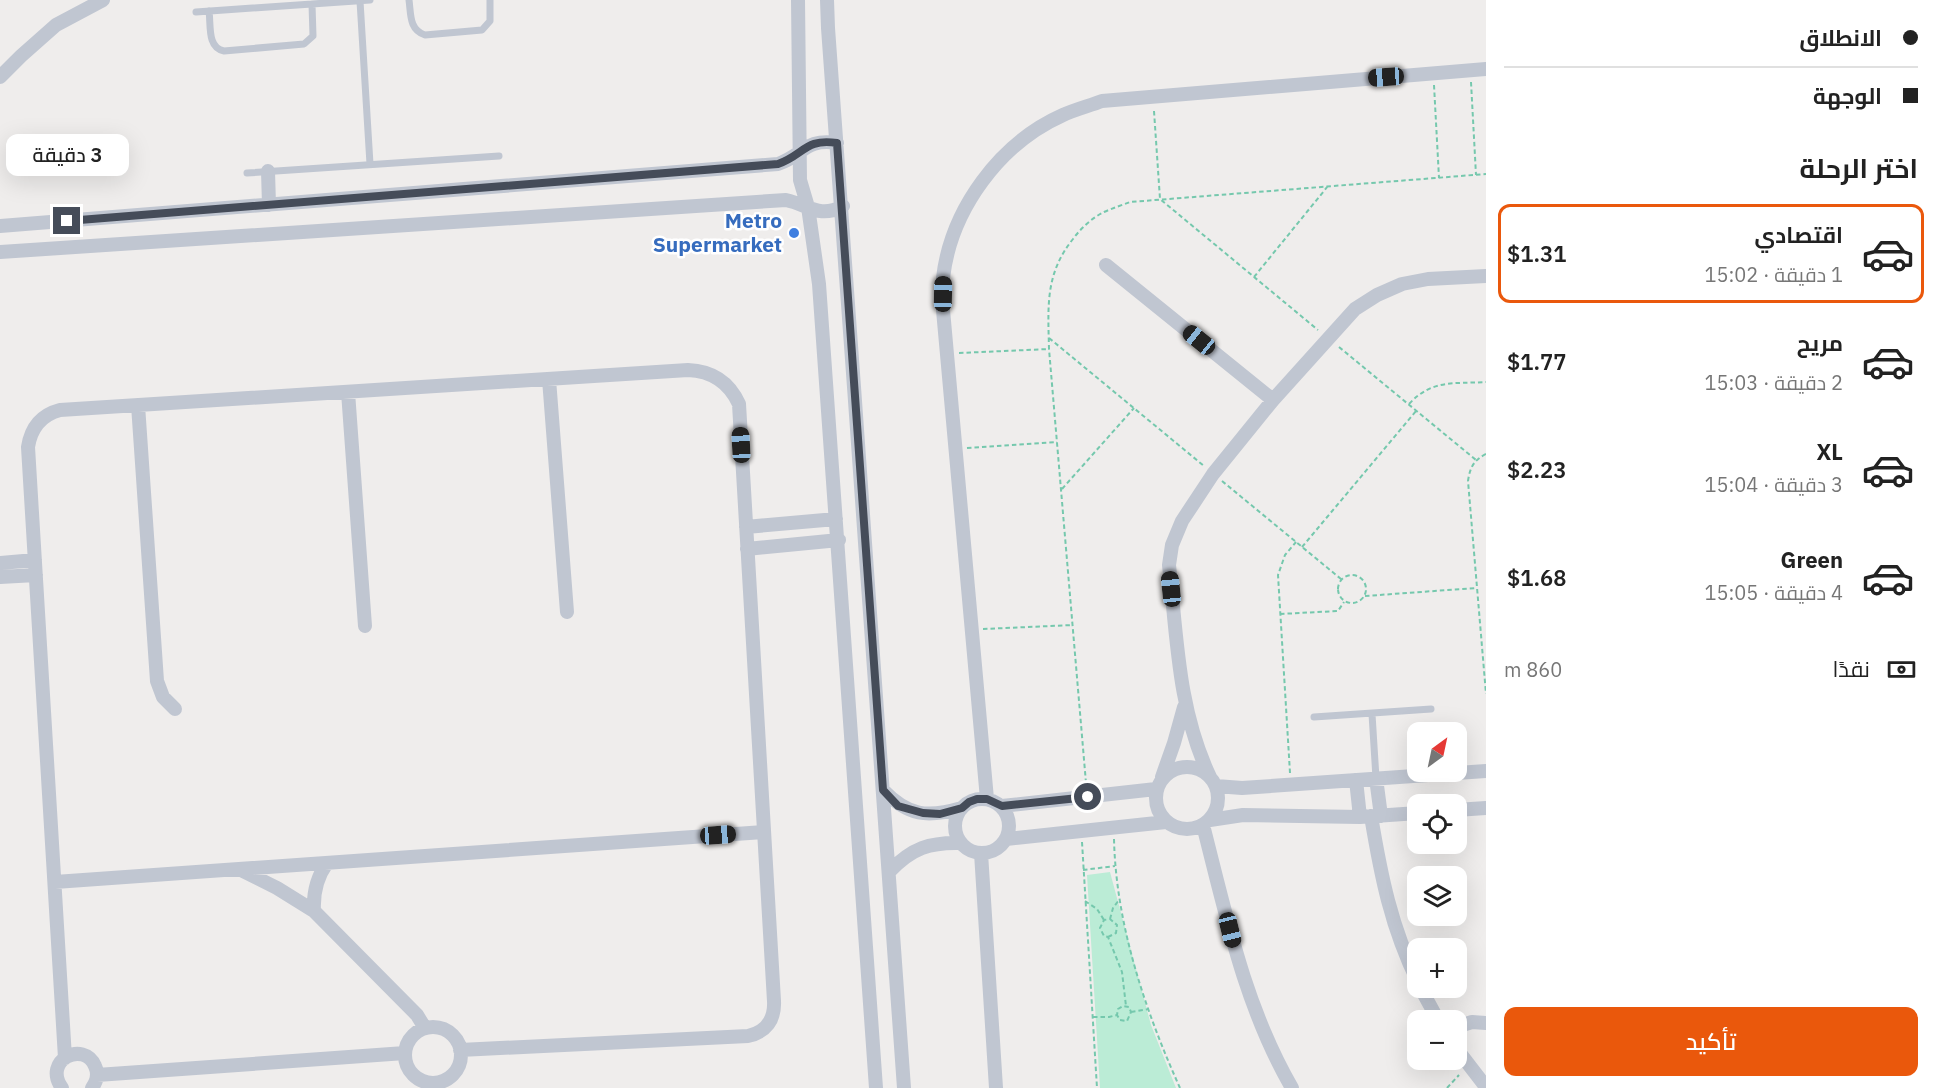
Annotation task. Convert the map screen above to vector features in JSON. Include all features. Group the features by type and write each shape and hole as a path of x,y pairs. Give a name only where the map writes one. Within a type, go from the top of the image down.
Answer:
{"street":[{"path":"0,77 56,25 103,0"},
{"path":"798,0 800,180 808,207 819,284 876,1088"},
{"path":"827,0 904,1088"},
{"path":"987,799 943,310 943,277 953,236 971,198 995,165 1026,136 1063,115 1102,101 1486,69"},
{"path":"0,226 778,164 813,143 824,141 837,143"},
{"path":"268,171 269,205"},
{"path":"0,252 786,200 822,212 832,212 843,206"},
{"path":"1106,264 1273,400"},
{"path":"1292,1088 1260,1024 1241,972 1206,822 1218,804 1213,782 1195,742 1185,705 1169,565 1172,545 1182,521 1213,474 1273,400 1355,309 1377,295 1402,284 1428,279 1486,276"},
{"path":"65,1058 28,447 32,430 44,417 60,410 688,370 705,372 720,379 731,390 739,404 774,1008 771,1022 761,1032 748,1036 460,1050"},
{"path":"549,379 567,612"},
{"path":"348,392 365,626"},
{"path":"138,405 157,681 163,697 176,710"},
{"path":"746,527 836,519"},
{"path":"747,549 838,540"},
{"path":"0,563 35,560"},
{"path":"0,577 36,575"},
{"path":"1185,705 1158,785 1156,807 1166,822 1175,827 1194,829 1206,822 1243,815 1371,816 1407,814"},
{"path":"1002,806 1010,825 1006,838 996,849 981,853 966,848 956,834 955,825 957,816 969,802 987,799 1002,806 1088,797 1158,785 1169,772 1179,767 1201,770 1213,782 1242,788 1486,771"},
{"path":"1371,816 1376,778"},
{"path":"1356,780 1371,816 1388,907 1407,957"},
{"path":"883,790 898,806 923,813 940,814 962,808"},
{"path":"1467,809 1486,808"},
{"path":"1006,838 1166,822"},
{"path":"55,882 764,832"},
{"path":"890,871 903,858 927,845 940,842 961,843"},
{"path":"981,853 996,1088"},
{"path":"314,911 313,900 317,880 327,863"},
{"path":"238,869 277,888 314,911 417,1015 425,1028"},
{"path":"1467,1024 1486,1023"},
{"path":"434,1027 451,1034 460,1050 460,1061 448,1083 419,1084 408,1068 405,1053 409,1040 418,1031 434,1027"},
{"path":"62,1088 56,1074 60,1062 77,1054 93,1062 94,1081 405,1053"},
{"path":"1468,1064 1486,1087"}],"lane":[{"path":"196,12 370,0"},
{"path":"409,0 413,27 425,35 482,30 490,21 490,0"},
{"path":"360,1 370,164"},
{"path":"209,11 212,43 217,49 224,51 304,44 313,36 312,4"},
{"path":"247,173 499,156"},
{"path":"1314,717 1431,709"},
{"path":"1372,714 1376,778"}],"path":[{"path":"1471,70 1476,175"},
{"path":"1433,73 1439,178"},
{"path":"1154,96 1160,199"},
{"path":"1088,797 1049,349 1048,309 1051,280 1062,253 1080,230 1103,212 1130,202 1486,174"},
{"path":"1254,277 1329,186"},
{"path":"1049,338 1341,579"},
{"path":"947,353 1049,349"},
{"path":"1408,405 1417,395 1430,387 1486,382"},
{"path":"1062,490 1134,408"},
{"path":"1302,547 1416,411"},
{"path":"955,449 1057,442"},
{"path":"1486,454 1476,460 1469,470 1468,481 1486,694"},
{"path":"1290,785 1279,568 1285,555 1296,542"},
{"path":"1354,574 1365,582 1367,589 1360,602 1352,604 1344,601 1339,595 1338,587 1341,579 1354,574"},
{"path":"1365,596 1477,588"},
{"path":"1280,614 1338,611 1344,601"},
{"path":"972,630 1073,625"},
{"path":"1114,828 1115,866 1120,899 1137,973 1180,1088"},
{"path":"1081,831 1097,1088"},
{"path":"1083,870 1115,866"},
{"path":"1110,919 1113,908 1120,899"},
{"path":"1085,901 1097,909 1104,920"},
{"path":"1104,920 1110,919"},
{"path":"1108,937 1116,933 1118,929 1110,919"},
{"path":"1104,920 1100,928 1104,936 1108,937 1122,972 1126,1006 1131,1012"},
{"path":"1126,1006 1118,1009 1117,1015 1120,1020 1127,1020 1131,1012"},
{"path":"1131,1012 1149,1009"},
{"path":"1093,1017 1117,1015"},
{"path":"1447,1088 1468,1064"}],"green space":[{"path":"1110,872 1151,1025 1176,1088 1100,1088 1087,875"}],"place":[{"name":"Metro Supermarket","path":"794,233"}],"route":[{"path":"67,221 778,164 813,143 824,141 837,143 883,790 898,806 923,813 940,814 962,808 977,799 987,799 1002,806 1088,797"}]}
